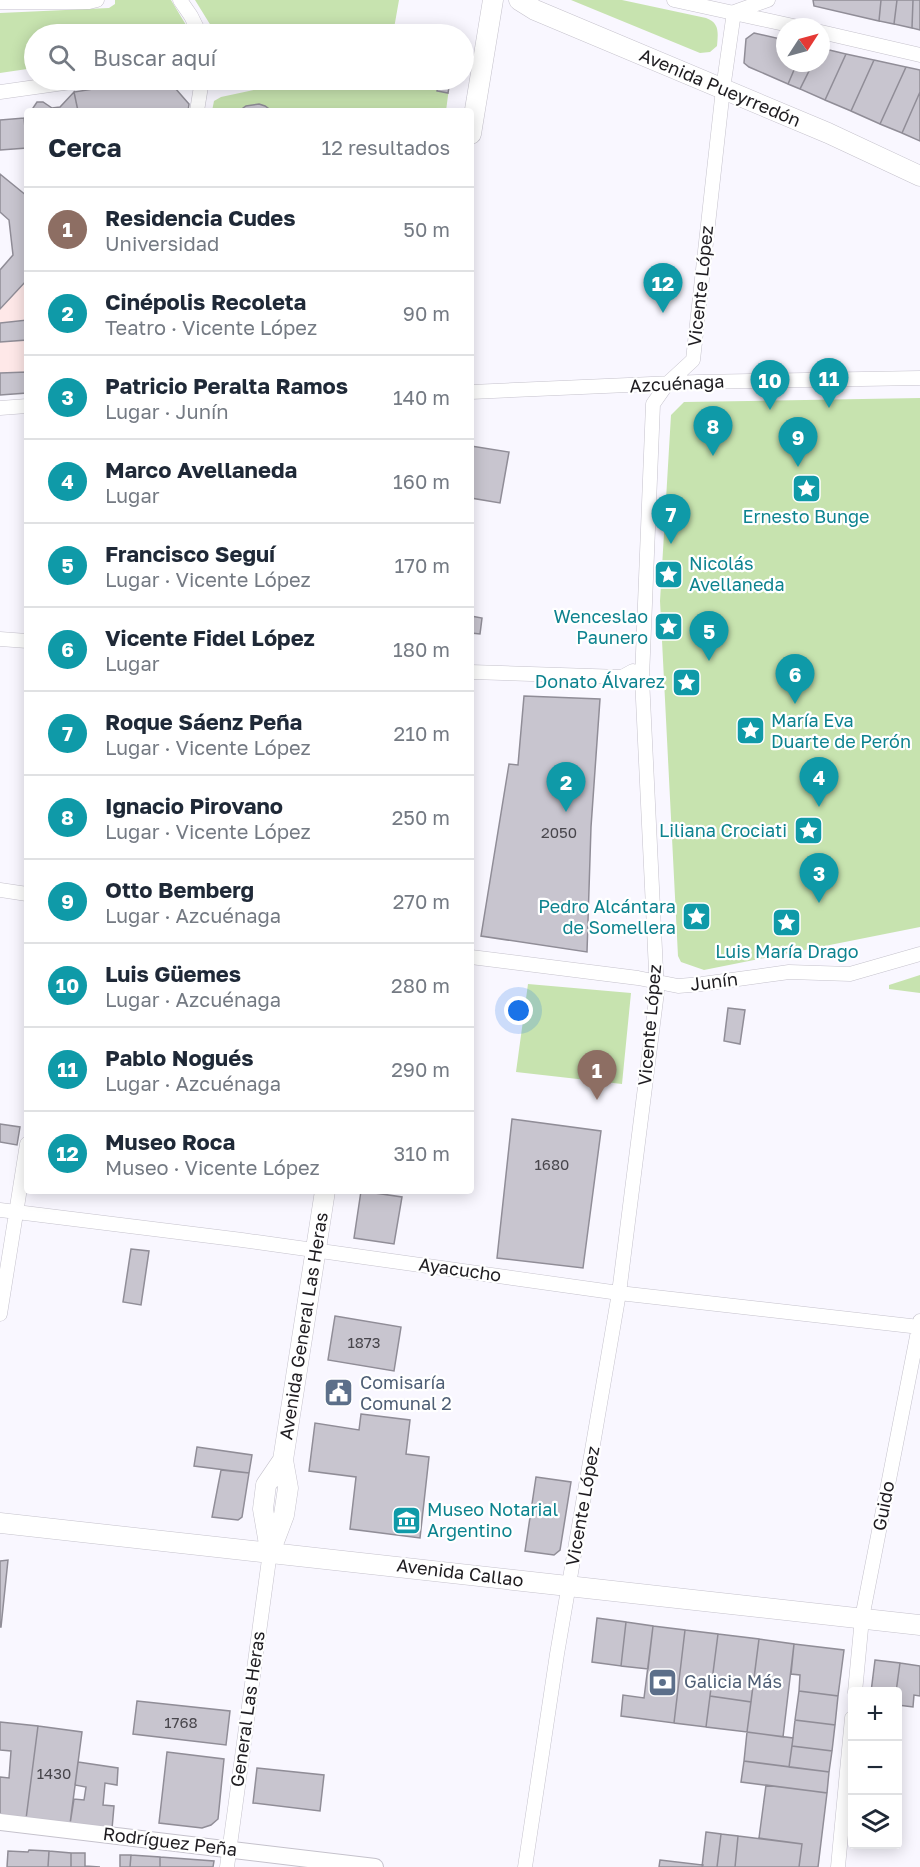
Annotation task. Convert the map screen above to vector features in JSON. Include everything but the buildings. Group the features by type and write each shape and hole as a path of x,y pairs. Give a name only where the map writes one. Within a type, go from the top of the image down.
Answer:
{"main road":[{"path":"474,116 493,0"},
{"name":"Avenida Pueyrredón","path":"519,0 535,10 723,89 920,176"},
{"name":"Avenida General Las Heras","path":"270,1552 284,1515 288,1488 283,1460 325,1194"},
{"name":"Avenida Callao","path":"0,1523 920,1624"}],"street":[{"path":"0,2 97,0"},
{"path":"180,0 195,24"},
{"path":"674,0 776,22"},
{"path":"734,12 768,0"},
{"name":"Vicente López","path":"525,1867 569,1586 619,1293 657,982 642,678 653,404 667,384 693,360 723,89 734,12"},
{"path":"830,34 920,55"},
{"path":"0,92 24,89"},
{"path":"197,108 200,90"},
{"name":"Azcuénaga","path":"474,392 697,382 920,378"},
{"path":"0,408 24,406"},
{"path":"0,639 24,641"},
{"path":"474,672 622,677 633,671 642,678"},
{"path":"0,890 24,894"},
{"name":"Junín","path":"474,957 678,986 782,972 850,974 920,954"},
{"path":"0,1314 24,1163"},
{"name":"Ayacucho","path":"0,1210 316,1250 619,1293 920,1325"},
{"name":"Guido","path":"855,1687 862,1618 920,1325"},
{"name":"General Las Heras","path":"227,1867 270,1552"},
{"path":"838,1867 850,1741"},
{"name":"Rodríguez Peña","path":"0,1822 375,1867"}],"shaded area":[{"path":"24,283 24,393 0,395 0,309"}],"green space":[{"path":"115,0 171,0 185,24 24,24 24,69 0,73 0,13 109,8 115,4"},
{"path":"195,0 399,0 395,24 210,24"},
{"path":"571,0 622,0 706,18 716,26 717,46 710,52 700,53"},
{"path":"254,90 449,90 446,108 213,108 214,101 221,97"},
{"path":"920,398 920,927 704,970 681,962 678,956 660,601 671,415 684,402"},
{"path":"920,975 920,993 889,989 889,985"},
{"path":"528,984 631,993 622,1084 516,1072"}],"place":[{"name":"Museo Roca","path":"663,313"},
{"name":"Pablo Nogués","path":"829,408"},
{"name":"Luis Güemes","path":"770,410"},
{"name":"Ignacio Pirovano","path":"713,456"},
{"name":"Otto Bemberg","path":"798,467"},
{"name":"Ernesto Bunge","path":"806,488"},
{"name":"Roque Sáenz Peña","path":"671,544"},
{"name":"Nicolás Avellaneda","path":"668,574"},
{"name":"Wenceslao Paunero","path":"669,627"},
{"name":"Francisco Seguí","path":"709,661"},
{"name":"Donato Álvarez","path":"686,682"},
{"name":"Vicente Fidel López","path":"795,704"},
{"name":"María Eva Duarte de Perón","path":"750,731"},
{"name":"Marco Avellaneda","path":"819,807"},
{"name":"Cinépolis Recoleta","path":"566,812"},
{"name":"Liliana Crociati","path":"808,831"},
{"name":"Patricio Peralta Ramos","path":"819,903"},
{"name":"Pedro Alcántara de Somellera","path":"697,917"},
{"name":"Luis María Drago","path":"787,923"},
{"name":"Residencia Cudes","path":"597,1100"},
{"name":"Comisaría Comunal 2","path":"339,1393"},
{"name":"Museo Notarial Argentino","path":"406,1520"},
{"name":"Galicia Más","path":"663,1682"}]}
